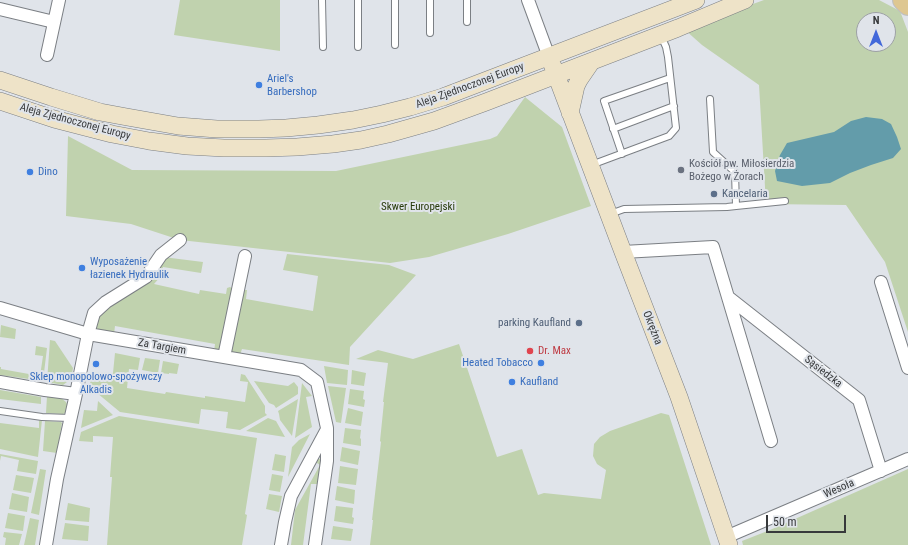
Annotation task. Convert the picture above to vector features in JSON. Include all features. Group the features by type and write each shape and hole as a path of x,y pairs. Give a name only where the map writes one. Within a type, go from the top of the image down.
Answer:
{"main road":[{"name":"Aleja Zjednoczonej Europy","path":"3,78 51,97 100,112 178,126 218,129 286,128 318,125 353,120 410,107 443,97 696,0"},
{"name":"Aleja Zjednoczonej Europy","path":"2,102 54,119 112,134 141,140 187,146 266,148 333,144 388,134 434,120 661,35 745,0"},
{"path":"903,0 908,5"},
{"name":"Okrężna","path":"549,57 622,252 679,397 727,541"},
{"path":"570,113 576,86 592,61"},
{"name":"Okrężna","path":"520,89 535,88 550,92 558,98 570,113"}],"street":[{"path":"47,54 60,0"},
{"path":"528,0 549,57"},
{"path":"0,9 54,22"},
{"path":"46,545 57,479 94,312 106,302 146,277 161,255 180,240"},
{"path":"622,252 714,247 771,441"},
{"path":"224,357 245,256"},
{"path":"881,282 908,368"},
{"name":"Sąsiedzka","path":"728,297 859,400 881,471"},
{"name":"Za Targiem","path":"0,308 88,334 301,370 317,382 327,428 327,461 315,545"},
{"path":"0,382 76,394"},
{"path":"281,545 284,522 290,496 327,428"},
{"name":"Wesoła","path":"727,541 908,459"}],"lane":[{"path":"322,0 323,47"},
{"path":"358,0 358,47"},
{"path":"395,0 395,46"},
{"path":"430,0 430,33"},
{"path":"467,0 467,22"},
{"path":"590,166 669,136 676,128 668,57 666,46 661,35"},
{"path":"622,154 604,101 670,78"},
{"path":"710,100 713,152 735,172 736,206"},
{"path":"613,129 674,106"},
{"path":"608,215 624,209 727,207 785,202"},
{"path":"0,411 42,417 70,418"}],"green space":[{"path":"180,0 280,0 280,51 174,35"},
{"path":"764,0 879,0 900,11 908,32 908,332 885,262 846,205 766,204 759,85 702,45 684,29"},
{"name":"Skwer Europejski","path":"525,97 562,127 591,206 508,234 429,257 390,263 180,240 131,224 66,216 68,136 132,170 336,171 490,139 497,136"},
{"path":"287,254 389,265 416,275 350,347 349,365 242,349 240,355 232,352 231,348 244,290 247,290 246,299 313,311 318,276 283,270"},
{"path":"163,257 203,262 201,273 163,267 162,275 154,284 199,294 200,290 226,294 227,288 230,287 233,289 220,351 214,352 215,344 115,326 114,334 97,329 95,316"},
{"path":"1,325 16,329 15,339 0,337"},
{"path":"50,340 55,341 73,368 71,379 63,385 47,382"},
{"path":"459,344 497,457 522,449 538,495 544,493 601,499 606,470 597,464 593,456 594,444 600,437 610,431 661,413 669,415 711,545 370,545 388,363 356,359 378,350 413,359"},
{"path":"36,346 47,348 43,381 0,375 1,367 1,369 40,376 43,356 35,355"},
{"path":"115,353 140,358 138,370 129,369 127,388 165,394 166,392 245,402 248,382 240,381 241,374 245,375 265,406 265,413 267,415 240,430 226,428 228,412 201,409 199,424 120,412 97,393 97,386 90,386 91,372 113,373"},
{"path":"145,358 160,360 158,373 142,370"},
{"path":"163,361 179,364 177,374 161,373"},
{"path":"324,366 348,370 347,385 327,383"},
{"path":"352,370 366,373 364,386 351,384"},
{"path":"254,381 288,386 294,382 298,387 298,394 276,408 274,405 269,403"},
{"path":"302,383 312,396 306,397 312,427 295,438"},
{"path":"328,386 346,388 341,423 336,422"},
{"path":"350,389 364,391 364,407 348,404"},
{"path":"0,390 41,397 41,404 0,399"},
{"path":"47,396 61,398 66,402 68,406 67,412 63,414 46,413"},
{"path":"298,399 292,436 280,420 278,411"},
{"path":"98,401 113,415 81,428 84,410 97,411"},
{"path":"348,408 363,412 361,426 345,423"},
{"path":"119,416 257,438 245,514 247,515 242,545 107,545 112,477 110,477 113,437 93,436 93,442 79,441 81,432"},
{"path":"268,418 276,421 285,437 246,431"},
{"path":"42,420 38,457 0,449 0,423 39,428 39,421"},
{"path":"45,421 62,423 57,453 43,451"},
{"path":"345,428 361,430 361,446 343,443"},
{"path":"310,434 288,477 292,447 299,440"},
{"path":"342,447 360,451 358,465 340,461"},
{"path":"0,454 38,461 36,474 17,471 19,460 1,456 0,461"},
{"path":"275,454 286,456 284,472 272,470"},
{"path":"318,458 323,461 319,484 311,484 303,545 291,545 295,510 320,465 314,461"},
{"path":"340,466 358,469 356,485 338,483"},
{"path":"40,469 46,470 39,515 31,513"},
{"path":"908,469 908,545 743,545 742,541"},
{"path":"272,474 283,476 280,492 269,490"},
{"path":"16,475 34,478 31,493 13,490"},
{"path":"337,486 355,490 354,504 335,500"},
{"path":"12,493 29,497 27,512 9,509"},
{"path":"269,494 282,496 279,512 266,509"},
{"path":"68,503 90,508 89,522 65,520"},
{"path":"336,506 353,508 353,524 334,521"},
{"path":"8,513 25,516 23,531 5,528"},
{"path":"30,518 39,520 35,545 24,545"},
{"path":"65,523 89,526 88,541 62,539"},
{"path":"333,526 353,529 351,541 331,539"},
{"path":"4,532 22,534 19,545 5,545 6,538 3,537"}],"water":[{"path":"866,117 882,119 891,124 901,149 893,158 850,173 830,183 802,186 777,181 775,171 780,155 787,143 834,132 851,121"}],"place":[{"name":"Ariel's Barbershop","path":"259,85"},
{"name":"Kościół pw. Miłosierdzia Bożego w Żorach","path":"681,170"},
{"name":"Dino","path":"30,172"},
{"name":"Kancelaria","path":"714,194"},
{"name":"Wyposażenie łazienek Hydraulik","path":"82,268"},
{"name":"parking Kaufland","path":"579,323"},
{"name":"Dr. Max","path":"530,351"},
{"name":"Heated Tobacco","path":"541,363"},
{"name":"Sklep monopolowo-spożywczy Alkadis","path":"96,364"},
{"name":"Kaufland","path":"512,382"}]}
